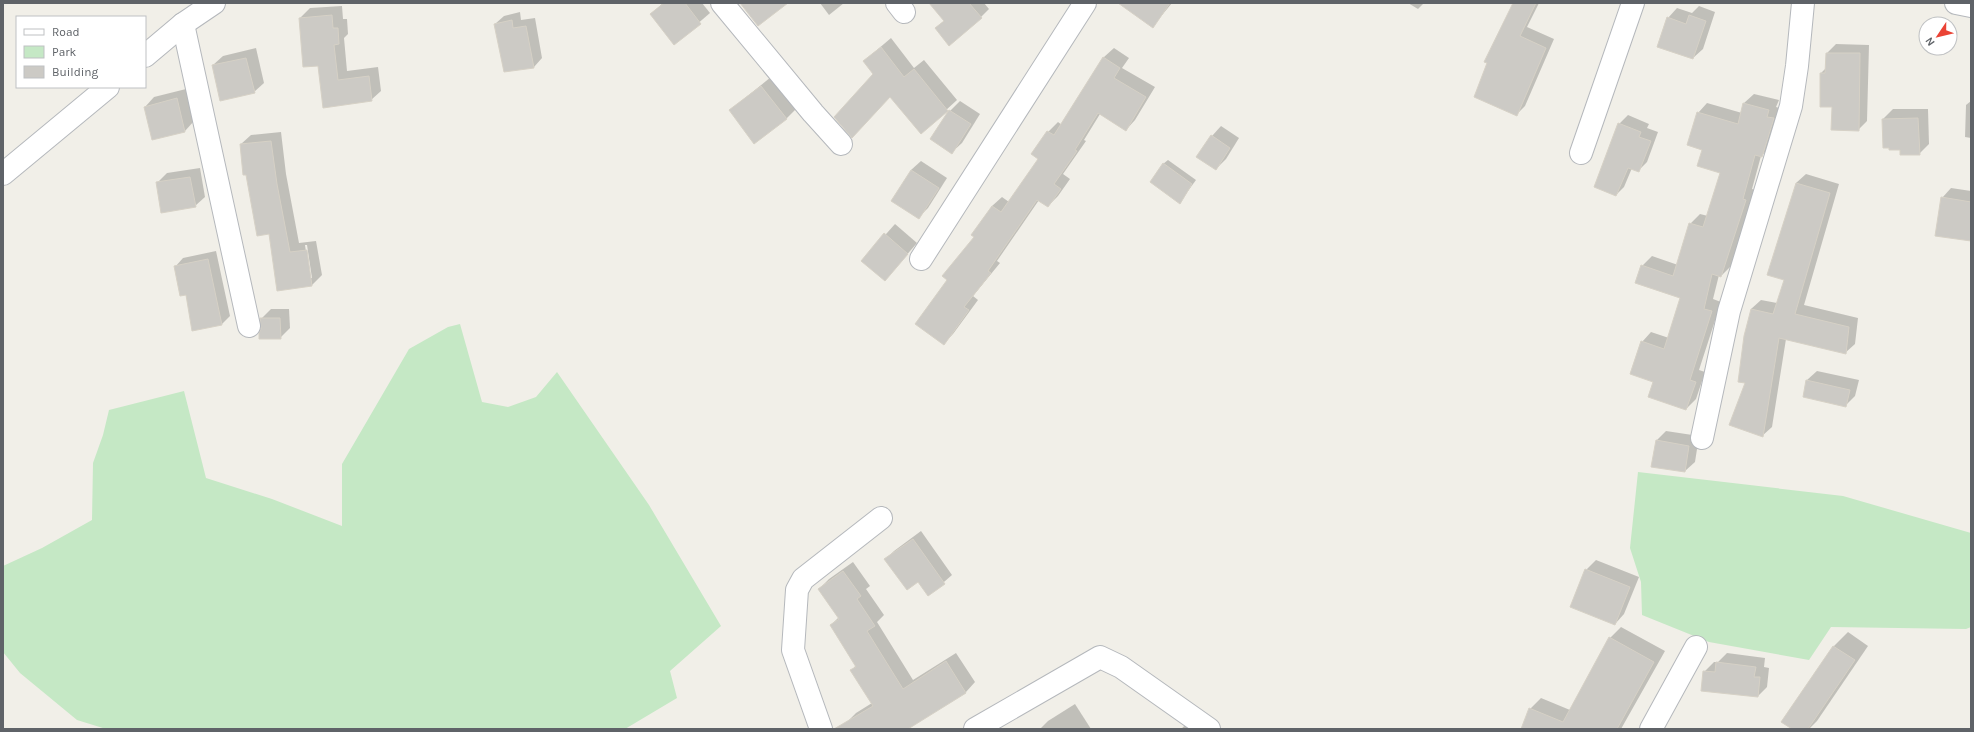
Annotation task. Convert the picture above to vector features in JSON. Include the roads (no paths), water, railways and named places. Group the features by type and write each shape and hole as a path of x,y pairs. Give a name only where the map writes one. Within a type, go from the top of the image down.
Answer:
{"street":[{"path":"146,55 183,24 214,3"},
{"path":"722,3 813,113 841,144"},
{"path":"921,260 1085,3"},
{"path":"1581,153 1633,3"},
{"path":"1702,438 1729,311 1791,106 1797,66 1803,3"},
{"path":"183,24 249,326"},
{"path":"3,174 107,88"},
{"path":"821,729 794,650 797,590 803,579 881,518"},
{"path":"1651,729 1696,647"},
{"path":"975,729 1100,657 1121,667 1209,729"}]}
